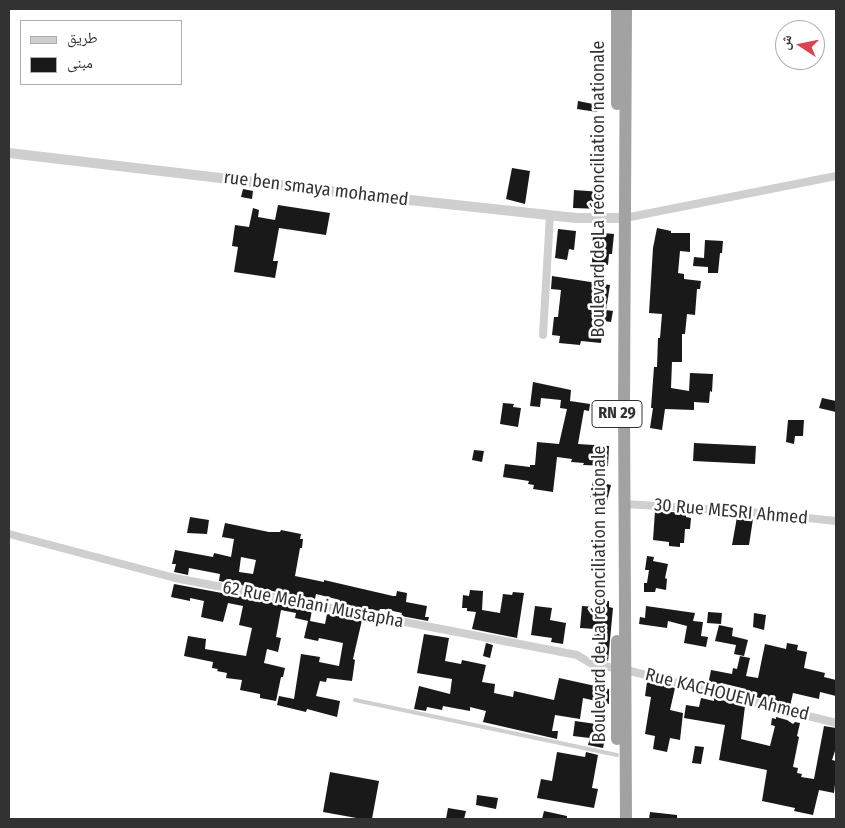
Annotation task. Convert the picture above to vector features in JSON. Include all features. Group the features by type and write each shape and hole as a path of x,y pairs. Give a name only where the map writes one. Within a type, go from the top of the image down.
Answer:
{"highway":[{"name":"Boulevard de La réconciliation nationale","path":"617,9 621,218 622,670 617,755 617,819"},
{"name":"Boulevard de La réconciliation nationale","path":"621,218 626,9"},
{"name":"RN 29","path":"621,218 625,504 622,670 626,819"}],"street":[{"name":"rue ben smaya mohamed","path":"9,154 576,218 621,218"},
{"path":"621,218 836,176"},
{"path":"543,334 550,215"},
{"name":"30 Rue MESRI Ahmed","path":"625,504 740,511 836,521"},
{"name":"62 Rue Mehani Mustapha","path":"9,534 175,578 577,655 592,664 622,670"},
{"name":"Rue KACHOUEN Ahmed","path":"622,670 836,723"}],"lane":[{"path":"355,700 617,755"}],"building":[{"path":"578,101 598,105 597,112 577,109"},
{"path":"512,168 530,171 525,204 506,199"},
{"path":"243,189 253,191 252,199 241,197"},
{"path":"574,190 602,192 601,209 573,208"},
{"path":"278,205 330,213 326,235 279,228 273,261 278,261 275,278 234,272 238,247 232,246 235,225 249,227 253,208 259,210 258,217 275,220"},
{"path":"657,228 671,231 671,233 690,233 690,252 680,251 678,273 684,274 684,279 701,281 700,289 697,289 695,315 687,314 685,334 682,334 682,362 672,362 671,388 689,391 690,373 713,374 709,403 694,402 694,410 665,409 662,430 650,428 653,408 651,408 654,367 657,367 658,338 660,338 662,314 649,313 653,248"},
{"path":"558,229 576,231 574,250 569,249 567,260 555,258"},
{"path":"593,232 614,234 612,254 609,254 608,265 592,263"},
{"path":"705,240 723,241 718,273 708,273 708,267 693,266 694,257 704,258"},
{"path":"552,276 610,285 606,310 613,311 611,322 603,321 601,343 581,341 580,345 559,343 560,336 552,335 554,317 558,317 561,290 551,289"},
{"path":"533,382 571,390 570,401 590,404 589,411 584,410 578,444 609,446 608,466 583,465 584,463 571,462 572,459 557,457 553,492 533,489 534,485 528,484 529,481 503,477 505,464 530,467 530,465 535,465 537,442 559,444 567,409 560,408 561,400 541,398 540,407 530,406"},
{"path":"822,398 836,401 836,412 819,408"},
{"path":"503,403 514,404 513,407 521,408 518,427 500,424"},
{"path":"788,420 804,420 803,436 795,436 794,444 786,442"},
{"path":"694,443 756,446 755,464 693,461"},
{"path":"474,450 484,451 482,462 472,460"},
{"path":"593,481 611,485 607,501 590,497"},
{"path":"655,511 686,513 686,517 691,518 690,529 685,529 684,543 680,543 680,547 669,546 669,542 653,540"},
{"path":"190,517 209,520 207,534 187,533"},
{"path":"737,517 753,519 749,545 732,545"},
{"path":"225,523 269,532 280,532 281,530 301,534 300,539 303,539 302,548 300,548 295,576 324,582 324,580 393,596 396,596 397,591 407,593 406,602 427,606 425,617 429,617 428,621 401,616 402,613 384,609 379,611 339,604 340,600 316,594 315,599 219,581 220,574 189,568 188,575 174,572 176,564 172,564 175,550 213,557 214,553 231,557 234,539 222,537","holes":["241,557 256,560 253,574 239,572"]},
{"path":"647,556 654,557 653,561 668,564 665,578 667,579 666,590 656,588 655,592 644,592 644,583 647,583 649,570 645,570"},
{"path":"174,584 312,610 310,621 325,624 327,614 362,620 353,659 355,660 352,681 327,678 326,682 320,681 316,696 340,701 337,717 307,709 306,712 277,705 279,696 294,699 301,654 320,657 319,662 339,666 343,643 319,638 318,641 304,638 308,621 295,618 296,613 281,610 276,637 281,638 278,652 267,649 264,663 285,668 283,677 281,677 276,701 260,698 260,694 240,690 242,680 226,678 227,673 212,668 213,662 184,656 188,636 206,639 205,649 246,656 252,628 239,625 243,606 228,603 223,622 201,617 204,601 190,598 190,601 171,597"},
{"path":"470,590 483,591 482,610 500,613 503,594 512,595 513,592 524,593 517,638 472,629 476,612 467,611 467,608 462,608 463,595 469,596"},
{"path":"596,600 609,601 609,607 613,608 608,661 597,659 599,637 594,637 595,629 580,628 582,606 596,607"},
{"path":"535,606 552,608 550,620 566,623 563,644 551,642 552,638 531,635"},
{"path":"646,606 695,613 693,621 703,622 701,636 708,637 706,647 684,643 687,626 668,621 667,628 639,624 640,617 645,618"},
{"path":"708,612 722,613 721,624 707,623"},
{"path":"754,613 766,615 764,630 753,627"},
{"path":"719,625 733,628 732,636 748,640 744,656 734,654 736,645 715,641"},
{"path":"424,634 449,638 445,661 461,664 462,660 486,665 482,682 495,684 494,693 513,697 514,691 554,700 559,678 609,689 609,704 583,698 580,719 555,715 552,731 558,731 557,739 483,722 486,711 470,707 470,711 443,706 442,710 427,707 426,711 414,709 419,686 450,694 452,679 417,673"},
{"path":"486,643 493,645 490,658 483,656"},
{"path":"787,643 798,645 797,650 807,652 804,668 825,673 824,677 836,680 836,696 820,692 819,699 793,693 790,706 745,694 746,689 721,683 721,688 708,685 711,670 732,674 733,668 737,669 740,656 750,658 746,676 758,678 765,644 786,649"},
{"path":"647,682 675,688 670,710 683,713 680,740 670,738 667,752 653,749 655,736 645,734 651,697 645,696"},
{"path":"701,698 714,701 714,698 745,706 741,739 770,746 775,726 771,725 772,718 776,719 776,717 787,720 793,724 795,722 800,723 793,767 798,768 797,773 802,774 801,777 814,779 824,726 836,728 836,748 832,760 836,761 834,793 819,790 813,815 794,811 795,808 762,801 767,770 719,760 725,725 684,718 686,705 699,707"},
{"path":"575,721 603,725 599,742 604,743 603,748 588,745 590,738 573,736"},
{"path":"695,746 704,747 701,764 692,763"},
{"path":"557,752 585,757 586,752 598,755 592,788 598,789 594,808 537,798 541,779 552,781"},
{"path":"330,772 379,781 372,819 323,812"},
{"path":"477,795 498,798 496,809 476,805"},
{"path":"448,808 466,811 464,819 446,819"},
{"path":"544,811 567,816 567,819 542,819"},
{"path":"650,812 677,815 677,819 649,819"}]}
